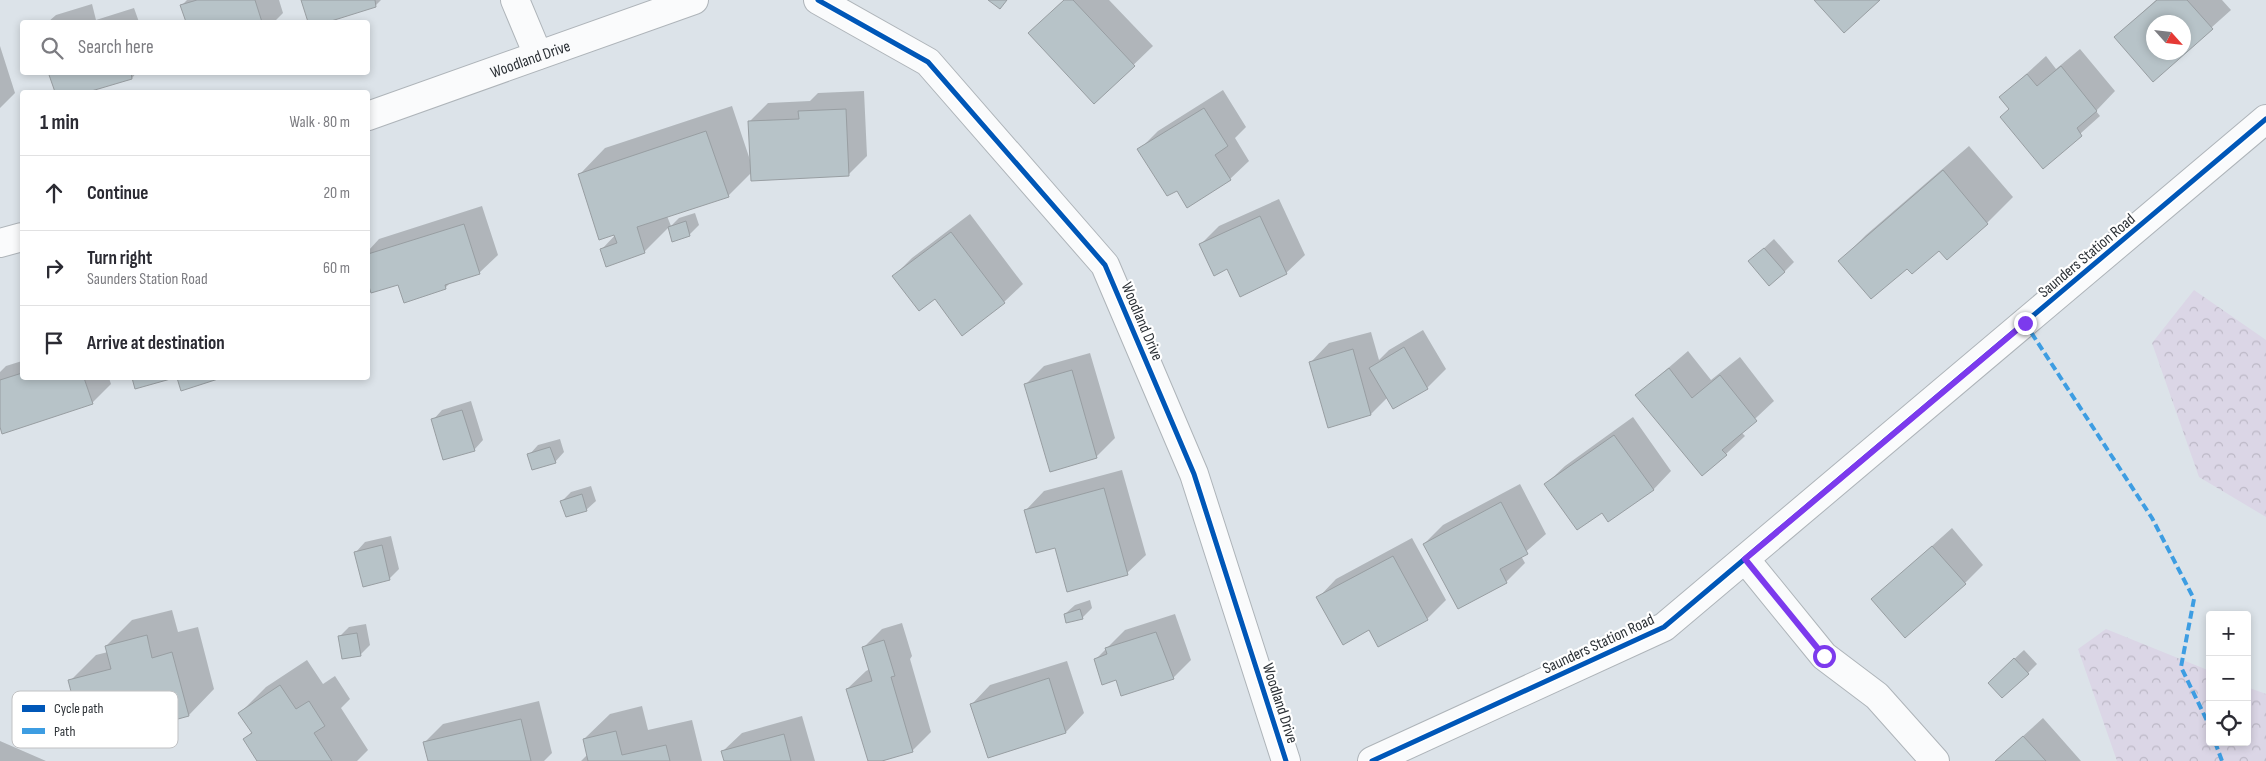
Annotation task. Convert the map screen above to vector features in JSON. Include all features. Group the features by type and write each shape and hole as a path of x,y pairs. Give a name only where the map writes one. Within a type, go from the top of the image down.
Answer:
{"street":[{"path":"515,0 538,55"},
{"name":"Woodland Drive","path":"370,115 694,0"},
{"name":"Woodland Drive","path":"818,0 928,62 1105,265 1194,474 1286,761"},
{"name":"Saunders Station Road","path":"1372,761 1664,627 2266,120"},
{"path":"0,243 20,238"},
{"path":"1745,559 1824,656 1877,696 1935,761"}],"green space":[{"path":"2194,290 2266,340 2266,517 2199,477 2152,343"},
{"path":"2106,629 2206,669 2206,746 2251,746 2251,688 2266,694 2266,761 2117,761 2078,649"}],"building":[{"path":"197,0 255,0 261,20 185,20 180,5"},
{"path":"301,0 375,0 376,7 334,20 307,20"},
{"path":"988,0 1007,0 1000,9"},
{"path":"1064,0 1073,0 1135,66 1094,104 1028,33"},
{"path":"1814,0 1880,0 1844,33"},
{"path":"2157,0 2187,0 2213,29 2191,48 2191,15 2146,15 2146,60 2178,60 2153,82 2114,37"},
{"path":"2061,66 2097,111 2077,128 2082,136 2043,169 2000,117 2009,109 1999,97 2027,74 2037,86"},
{"path":"49,75 131,75 132,79 95,90 54,90"},
{"path":"1204,108 1228,146 1215,155 1231,180 1187,208 1177,191 1167,196 1137,149"},
{"path":"846,109 849,176 751,181 748,121 799,119 798,111"},
{"path":"706,131 729,197 637,227 645,253 606,267 600,249 617,243 614,235 599,240 578,174"},
{"path":"1943,170 1988,224 1947,260 1939,251 1912,274 1907,269 1871,299 1838,261"},
{"path":"1260,216 1287,274 1240,297 1227,269 1214,276 1199,244"},
{"path":"686,221 690,236 672,242 668,227"},
{"path":"464,224 480,274 445,285 446,289 404,303 398,285 371,293 370,253"},
{"path":"951,232 1005,303 962,336 935,299 919,311 892,276"},
{"path":"1764,248 1785,272 1769,286 1748,261"},
{"path":"1404,347 1428,389 1393,409 1369,368"},
{"path":"1353,349 1371,415 1328,428 1309,362"},
{"path":"1669,368 1692,398 1720,375 1757,421 1722,450 1727,455 1702,476 1635,395"},
{"path":"1072,370 1097,458 1050,472 1024,384"},
{"path":"20,374 20,380 85,380 93,404 2,434 0,427 0,380"},
{"path":"133,380 167,380 135,389"},
{"path":"178,380 215,380 181,391"},
{"path":"462,410 475,451 443,460 431,419"},
{"path":"1614,435 1654,490 1608,522 1602,513 1577,530 1544,484"},
{"path":"550,447 556,463 532,470 527,454"},
{"path":"1104,488 1128,575 1067,592 1055,548 1036,553 1024,510"},
{"path":"582,494 587,511 566,517 560,501"},
{"path":"1501,502 1528,554 1500,569 1507,583 1458,609 1423,544"},
{"path":"382,545 390,580 363,587 354,552"},
{"path":"1932,546 1966,584 1905,638 1871,599"},
{"path":"1393,556 1428,620 1378,647 1369,630 1343,645 1316,597"},
{"path":"1080,609 1083,619 1066,623 1064,614"},
{"path":"1156,632 1174,679 1121,696 1116,680 1102,685 1094,659 1107,654 1105,648"},
{"path":"357,633 361,656 342,659 338,636"},
{"path":"147,635 152,658 172,652 189,716 178,719 178,691 71,691 68,680 111,669 105,646"},
{"path":"884,640 895,676 891,677 913,752 882,761 868,761 846,689 872,681 862,647"},
{"path":"2014,658 2029,674 2002,698 1988,683"},
{"path":"1049,678 1066,733 988,758 970,704"},
{"path":"280,685 296,709 309,701 325,726 314,733 332,761 257,761 243,739 252,733 238,713"},
{"path":"521,719 531,761 428,761 423,742"},
{"path":"616,731 622,755 666,745 670,761 588,761 583,739"},
{"path":"784,734 791,761 724,761 721,751"},
{"path":"2023,736 2046,761 1995,761"}],"marked path":[{"path":"2025,323 2152,518 2194,599 2181,667 2206,719"},
{"path":"2216,746 2222,761"}],"cycle path":[{"path":"818,0 928,62 1105,265 1194,474 1286,761"},
{"path":"1372,761 1664,627 2266,119"}],"route":[{"path":"1824,656 1745,559 2025,323"}]}
